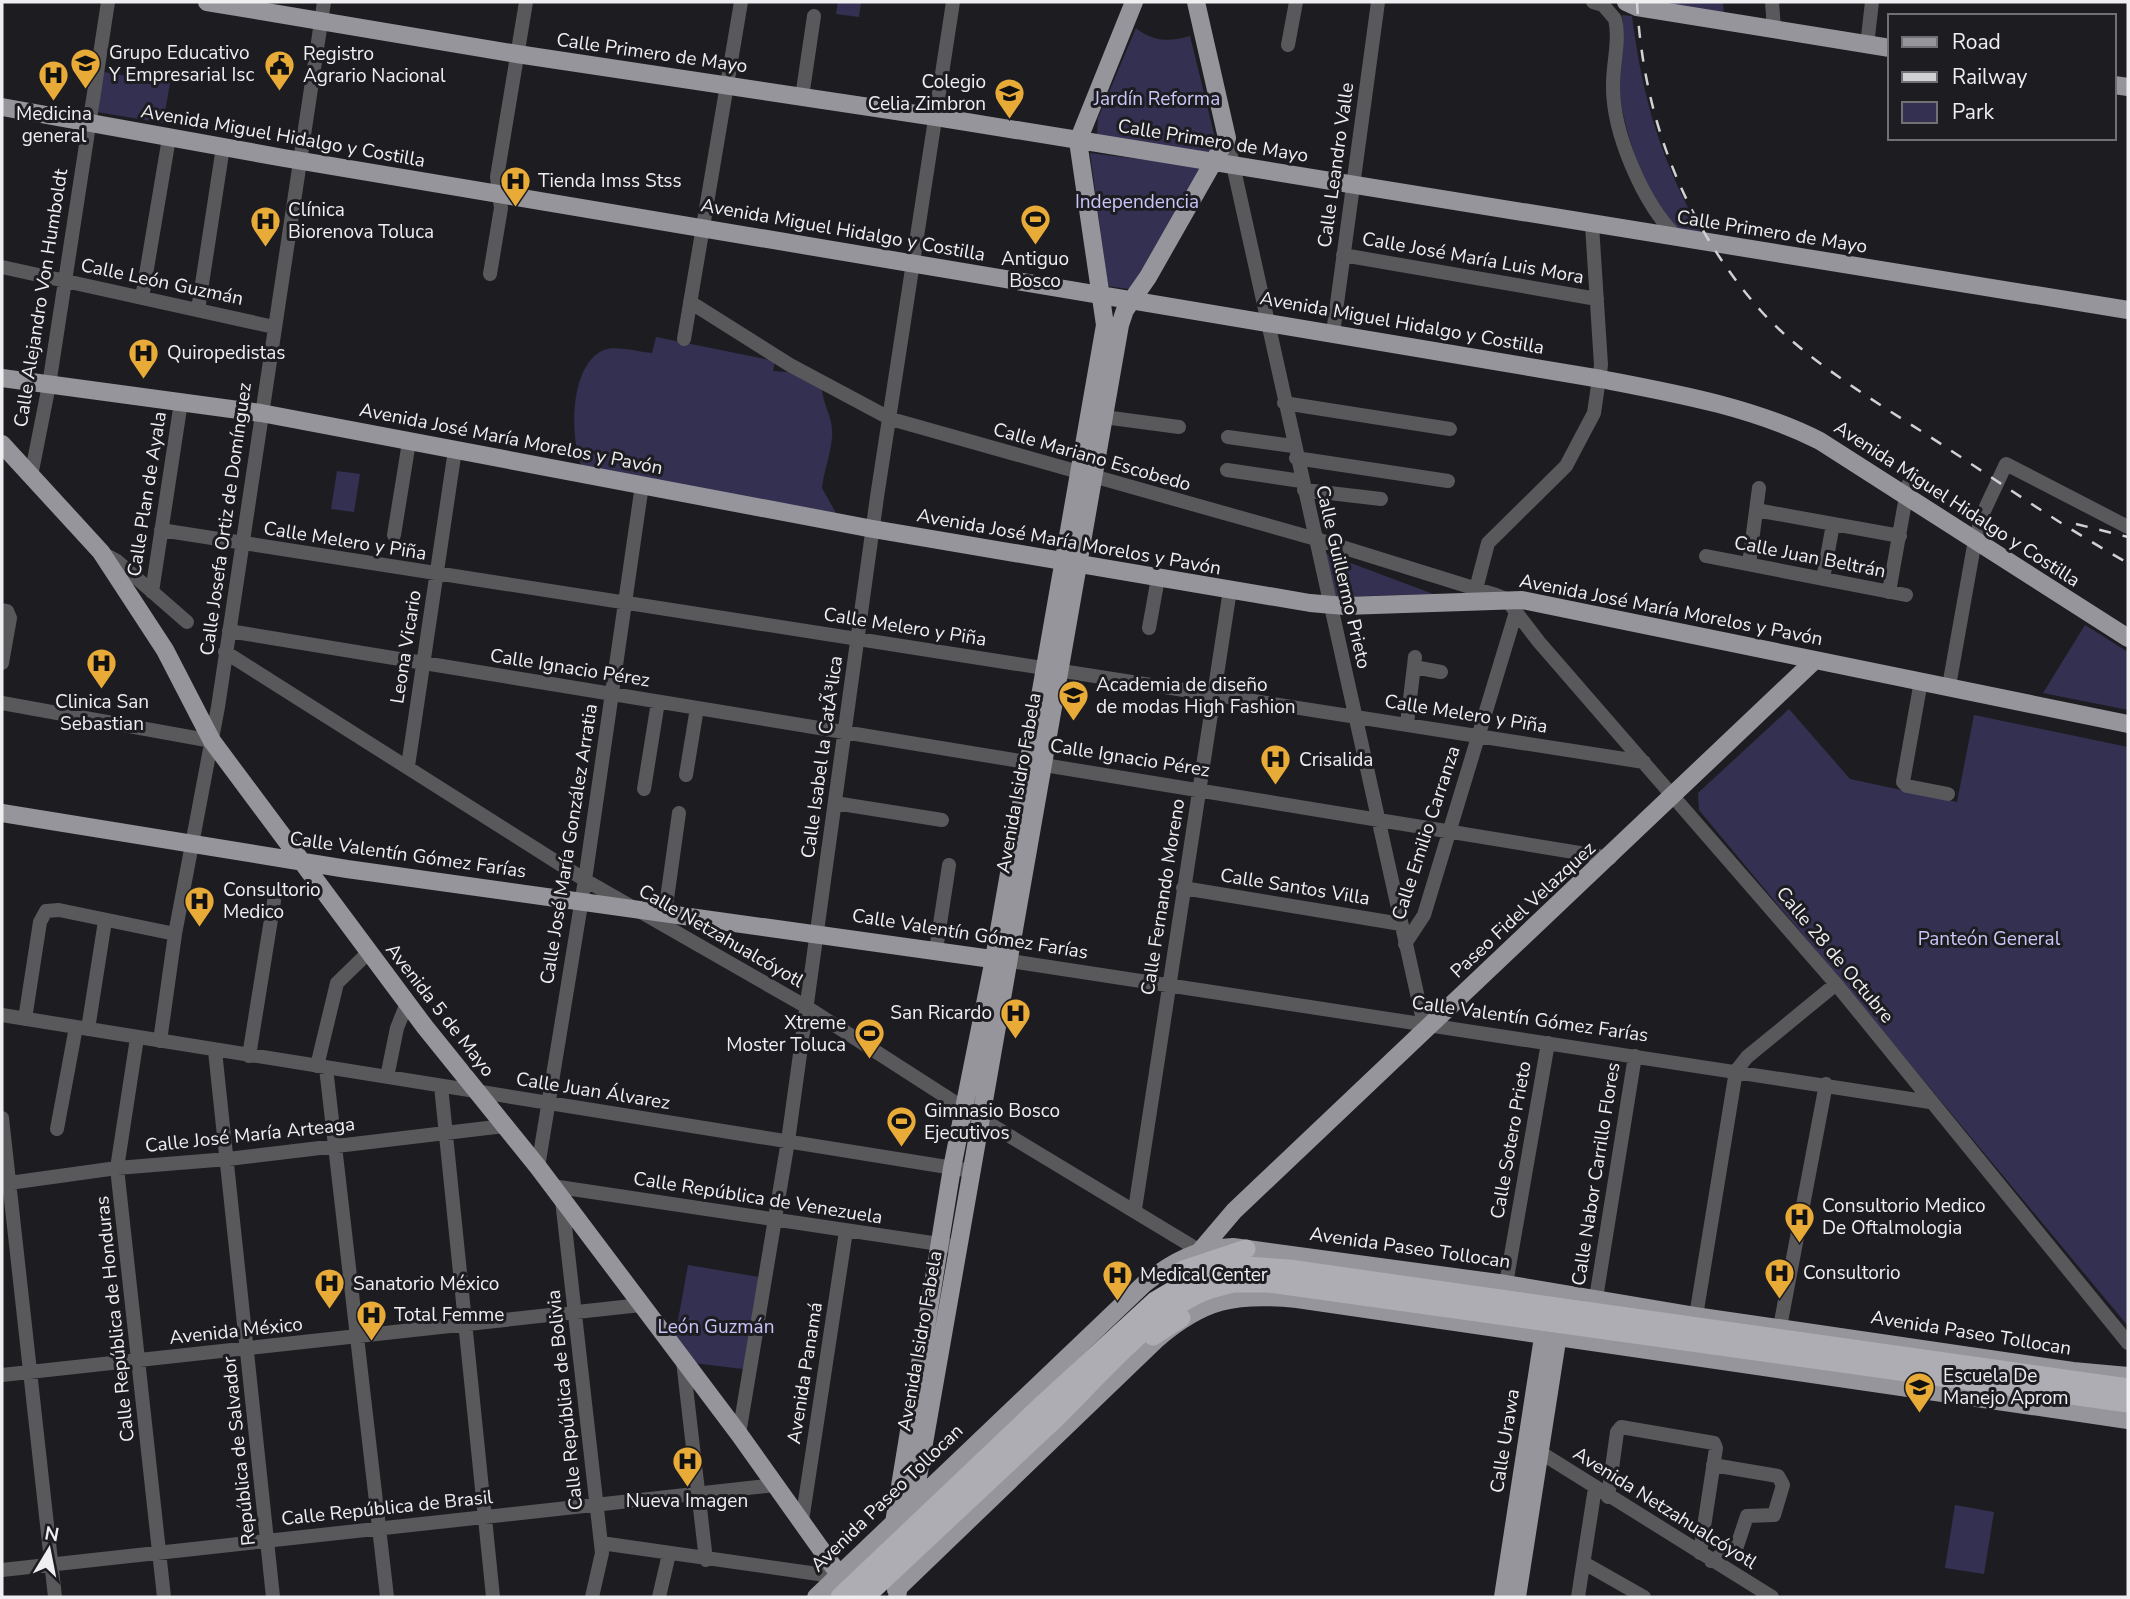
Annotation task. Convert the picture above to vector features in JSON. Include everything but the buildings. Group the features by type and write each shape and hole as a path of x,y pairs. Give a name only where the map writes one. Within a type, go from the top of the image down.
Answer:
{"highway":[{"path":"1155,1301 1169,1279 1183,1270 1246,1248"},
{"name":"Avenida Paseo Tollocan","path":"865,1597 1155,1301 1245,1266 1289,1269 2128,1388"},
{"name":"Avenida Paseo Tollocan","path":"840,1597 1049,1411 1114,1361 1171,1308 1205,1282 1268,1283 2128,1403"},
{"path":"1114,1361 1181,1318"}],"main road":[{"name":"Calle Primero de Mayo","path":"207,2 517,54 936,117 2128,310"},
{"path":"1078,141 1134,2"},
{"path":"1196,2 1227,138"},
{"path":"1632,5 1888,48"},
{"name":"Avenida Miguel Hidalgo y Costilla","path":"2,107 501,195 1267,321 1635,385 1675,385 1777,410 1819,430 1907,496 1976,534 2086,604 2128,625"},
{"name":"Avenida Isidro Fabela","path":"1086,475 1104,417 1122,318 1227,138"},
{"name":"Avenida Isidro Fabela","path":"895,1594 981,1118 1002,960 1086,475 1105,325 1078,141"},
{"name":"Avenida José María Morelos y Pavón","path":"2,379 261,413 873,529 1230,590 1331,605 1511,605 1815,660 2128,724"},
{"name":"Avenida 5 de Mayo","path":"2,444 128,580 212,741 407,1003 538,1167 739,1434 855,1597"},
{"name":"Avenida Miguel Hidalgo y Costilla","path":"2086,604 2128,638"},
{"name":"Paseo Fidel Velazquez","path":"1200,1251 1234,1211 1427,1025 1610,858 1815,660"},
{"name":"Calle Valentín Gómez Farías","path":"2,813 301,862 1002,960"},
{"name":"Avenida Isidro Fabela","path":"875,1597 894,1523 952,1168 1002,960"},
{"name":"Avenida Paseo Tollocan","path":"816,1597 1144,1284 1178,1260 1200,1251 1246,1248 1506,1284 1696,1316 2073,1371 2128,1376"},
{"path":"1404,1315 1398,1300 1401,1287 1409,1277 1421,1272"},
{"path":"1500,1330 1514,1325 1521,1310 1517,1295 1506,1284"},
{"name":"Calle Urawa","path":"1517,1597 1557,1292"},
{"path":"895,1594 1181,1318 1224,1300 1260,1297 1297,1299 2077,1415 2128,1420"},
{"path":"1609,1346 1601,1343 1597,1326 1601,1314 1615,1302"},
{"name":"Calle Urawa","path":"1503,1597 1551,1337"},
{"path":"2073,1371 2082,1380 2088,1395 2087,1406 2077,1415"},
{"path":"920,1462 938,1482 931,1499 939,1516 953,1524 966,1525"}],"street":[{"name":"Calle Alejandro Von Humboldt","path":"31,476 48,385 108,2"},
{"name":"Calle Josefa Ortiz de Domínguez","path":"160,1041 175,934 212,741 324,2"},
{"path":"490,274 501,195 498,177 526,2"},
{"path":"684,339 741,2"},
{"name":"Calle Isabel la CatÃ³lica","path":"739,1434 788,1142 873,529 953,2"},
{"path":"1288,45 1296,2"},
{"name":"Calle Leandro Valle","path":"1333,333 1378,2"},
{"path":"1595,2 1610,10 1617,27 1612,88 1628,152 1652,210 1677,237"},
{"path":"1772,2 1774,29"},
{"path":"1867,45 1872,2"},
{"path":"802,97 814,16"},
{"path":"142,298 170,138"},
{"name":"Calle Guillermo Prieto","path":"1227,138 1405,944 1427,1025"},
{"path":"198,310 223,147"},
{"path":"1476,589 1488,543 1557,476 1581,442 1594,413 1601,379 1592,225"},
{"name":"Calle José María Luis Mora","path":"1343,255 1597,299"},
{"name":"Calle León Guzmán","path":"2,267 274,327"},
{"name":"Calle Mariano Escobedo","path":"690,302 790,365 891,419 1316,539 1476,589 1511,605"},
{"name":"Calle Plan de Ayala","path":"152,592 181,402"},
{"path":"1284,403 1450,429"},
{"path":"1104,417 1179,427"},
{"path":"1228,437 1448,481"},
{"path":"394,535 410,442"},
{"name":"Leona Vicario","path":"408,766 455,450"},
{"path":"1949,686 1976,534 2006,464 2128,527"},
{"path":"1227,470 1381,499"},
{"name":"Calle José María González Arratia","path":"538,1167 585,880 642,485"},
{"path":"1749,564 1759,488"},
{"path":"1889,592 1907,496"},
{"path":"1756,510 1900,536"},
{"path":"1823,579 1833,524"},
{"name":"Calle Melero y Piña","path":"161,530 1644,762"},
{"name":"Calle Juan Beltrán","path":"1706,556 1906,595"},
{"path":"1149,628 1158,578"},
{"path":"128,580 152,592 187,622"},
{"name":"Calle Fernando Moreno","path":"1135,1209 1230,590"},
{"name":"Calle Emilio Carranza","path":"1405,944 1424,915 1478,735 1511,605"},
{"name":"Calle 28 de Octubre","path":"1511,605 1539,642 1836,984 2128,1343"},
{"path":"2,610 7,611 10,618 2,663"},
{"name":"Calle Ignacio Pérez","path":"229,631 1377,817 1610,858"},
{"name":"Calle Netzahualcóyotl","path":"225,652 585,880 805,1006 965,1109 1135,1209 1200,1251"},
{"path":"1407,724 1414,662 1441,672"},
{"path":"1921,681 1903,784 1948,794"},
{"path":"644,789 658,702"},
{"path":"2,703 212,741"},
{"path":"686,775 697,708"},
{"path":"835,803 942,820"},
{"path":"665,913 679,813"},
{"path":"936,950 949,865"},
{"name":"Calle Santos Villa","path":"1184,888 1401,924"},
{"path":"249,1056 274,901"},
{"path":"25,1019 40,922 50,909 175,934"},
{"path":"58,1129 105,921"},
{"path":"369,952 337,983 321,1067 337,1144 387,1597"},
{"name":"Calle Valentín Gómez Farías","path":"1002,960 1930,1102"},
{"path":"1696,1316 1736,1071 1747,1056 1836,984"},
{"path":"387,1077 397,1028 407,1003"},
{"name":"Calle Juan Álvarez","path":"2,1015 477,1091 548,1105 972,1171"},
{"name":"Calle República de Honduras","path":"137,1038 117,1168 164,1597"},
{"name":"Calle Sotero Prieto","path":"1506,1284 1548,1043"},
{"name":"República de Salvador","path":"215,1051 273,1597"},
{"name":"Calle Nabor Carrillo Flores","path":"1595,1298 1635,1056"},
{"path":"1780,1327 1826,1084"},
{"path":"441,1086 493,1597"},
{"path":"2,1118 5,1183 30,1372 54,1597"},
{"name":"Calle José María Arteaga","path":"5,1183 117,1168 228,1159 503,1126"},
{"name":"Calle República de Venezuela","path":"557,1192 959,1247"},
{"name":"Calle República de Bolivia","path":"557,1192 601,1543 601,1567 592,1597"},
{"name":"Avenida Panamá","path":"802,1521 846,1231"},
{"name":"Avenida México","path":"2,1375 641,1305"},
{"path":"683,1361 706,1560"},
{"path":"1578,1597 1617,1432 1621,1427 1714,1443 1706,1557 1737,1546 1747,1516 1774,1515 1783,1485 1778,1476 1713,1465"},
{"name":"Avenida Netzahualcóyotl","path":"1538,1451 1764,1595"},
{"name":"Calle República de Brasil","path":"2,1570 776,1485"},
{"path":"601,1543 839,1577"},
{"path":"659,1597 669,1554"},
{"path":"1584,1563 1644,1597"}],"green space":[{"path":"838,2 861,2 859,17 836,14"},
{"path":"1651,2 1723,2 1724,15"},
{"path":"1622,15 1632,16 1642,76 1656,130 1676,182 1703,236 1683,233 1670,224 1650,192 1641,171 1620,96"},
{"name":"Jardín Reforma","path":"1136,28 1162,40 1190,36 1216,142 1207,156 1108,139 1097,134 1098,118"},
{"path":"104,72 170,83 163,123 97,112"},
{"name":"Independencia","path":"1090,153 1204,167 1135,290 1108,286"},
{"path":"656,337 775,361 773,371 799,373 822,387 832,430 822,488 837,515 583,469 578,456 574,422 578,386 584,370 592,358 604,350 621,348 652,353"},
{"path":"337,471 360,474 354,512 331,509"},
{"path":"1324,553 1433,594 1335,597"},
{"path":"2085,625 2128,652 2128,710 2043,693"},
{"name":"Panteón General","path":"1789,709 1850,779 1957,802 1974,715 2128,747 2128,1326 1699,810 1698,793"},
{"name":"León Guzmán","path":"688,1265 759,1277 751,1370 694,1363 675,1337"},
{"path":"1955,1505 1994,1512 1984,1574 1945,1568"}],"railway":[{"path":"1637,2 1648,87 1672,167 1710,242 1761,311 1801,349 1848,383 2058,521 2128,563"},
{"path":"2076,524 2128,537"}],"place":[{"name":"Grupo Educativo Y Empresarial Isc","path":"86,91"},
{"name":"Registro Agrario Nacional","path":"280,92"},
{"name":"Medicina general","path":"54,102"},
{"name":"Colegio Celia Zimbron","path":"1009,120"},
{"name":"Tienda Imss Stss","path":"515,208"},
{"name":"Antiguo Bosco","path":"1035,247"},
{"name":"Clínica Biorenova Toluca","path":"265,248"},
{"name":"Quiropedistas","path":"144,380"},
{"name":"Clinica San Sebastian","path":"102,690"},
{"name":"Academia de diseño de modas High Fashion","path":"1073,723"},
{"name":"Crisalida","path":"1276,787"},
{"name":"Consultorio Medico","path":"200,928"},
{"name":"San Ricardo","path":"1015,1040"},
{"name":"Xtreme Moster Toluca","path":"869,1061"},
{"name":"Gimnasio Bosco Ejecutivos","path":"901,1149"},
{"name":"Consultorio Medico De Oftalmologia","path":"1799,1244"},
{"name":"Consultorio","path":"1780,1300"},
{"name":"Medical Center","path":"1117,1302"},
{"name":"Sanatorio México","path":"330,1311"},
{"name":"Total Femme","path":"371,1342"},
{"name":"Escuela De Manejo Aprom","path":"1920,1414"},
{"name":"Nueva Imagen","path":"687,1489"}]}
